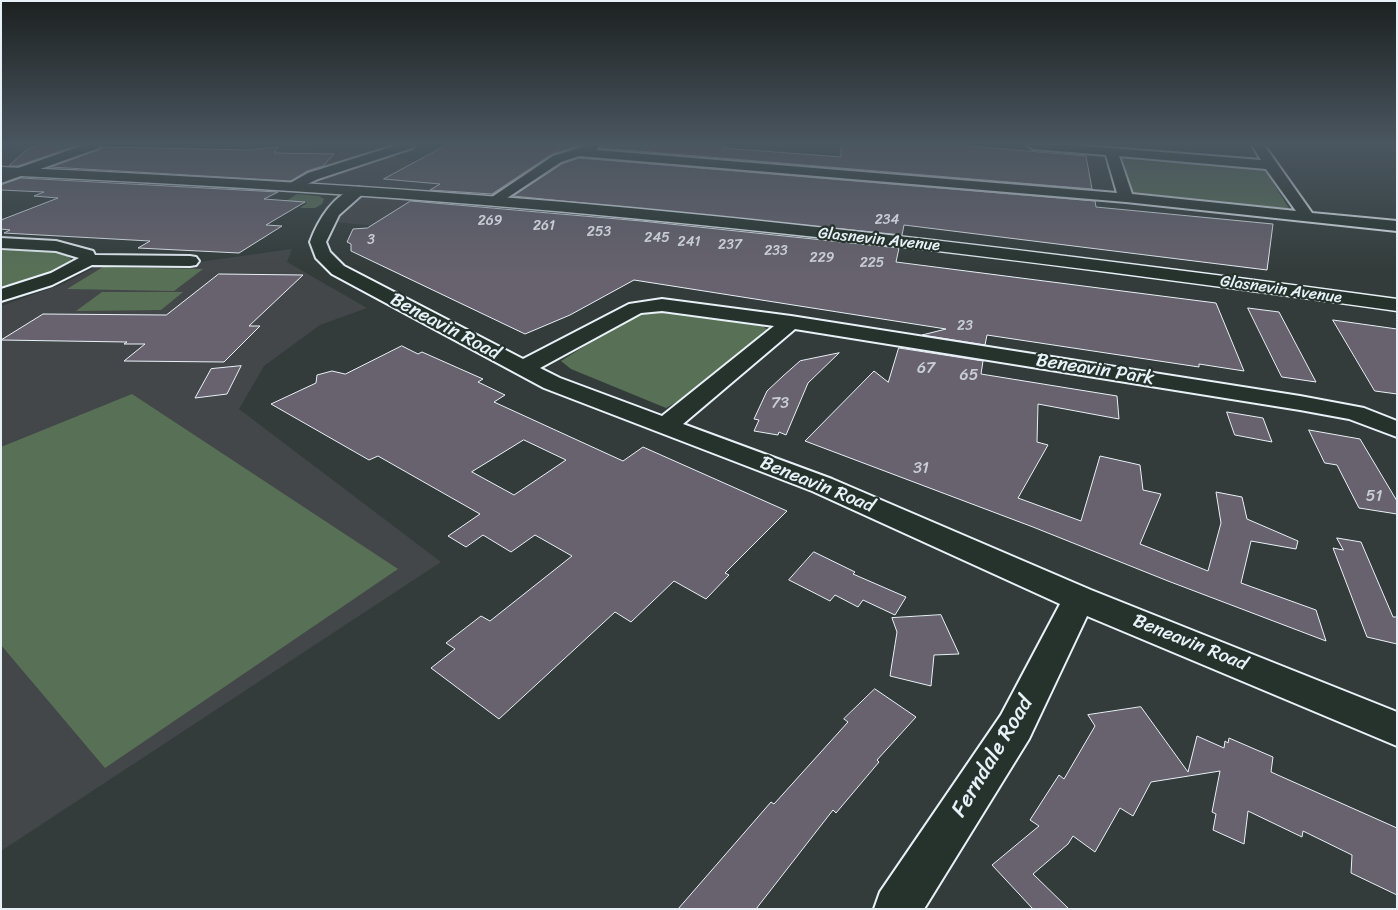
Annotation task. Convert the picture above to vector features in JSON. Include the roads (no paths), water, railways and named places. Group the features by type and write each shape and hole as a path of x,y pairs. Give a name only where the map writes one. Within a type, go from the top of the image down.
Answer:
{"main road":[{"name":"Glasnevin Avenue","path":"312,187 493,201 901,242 1397,305"}],"street":[{"path":"493,201 514,187"},
{"path":"1000,187 1126,198 1397,226"},
{"path":"1123,187 1126,198"},
{"path":"1286,187 1307,216"},
{"name":"Beneavin Road","path":"359,191 335,208 326,221 318,242 322,254 338,270 552,383 822,486 1079,599 1397,729"},
{"path":"1,243 77,250 87,255 88,260"},
{"path":"1,295 50,280 74,270 88,260 190,261"},
{"name":"Beneavin Park","path":"524,368 636,308 645,305 662,305 791,322 1300,403 1355,413 1397,430"},
{"path":"665,426 791,322"},
{"name":"Ferndale Road","path":"897,909 1015,727 1079,599"}]}
